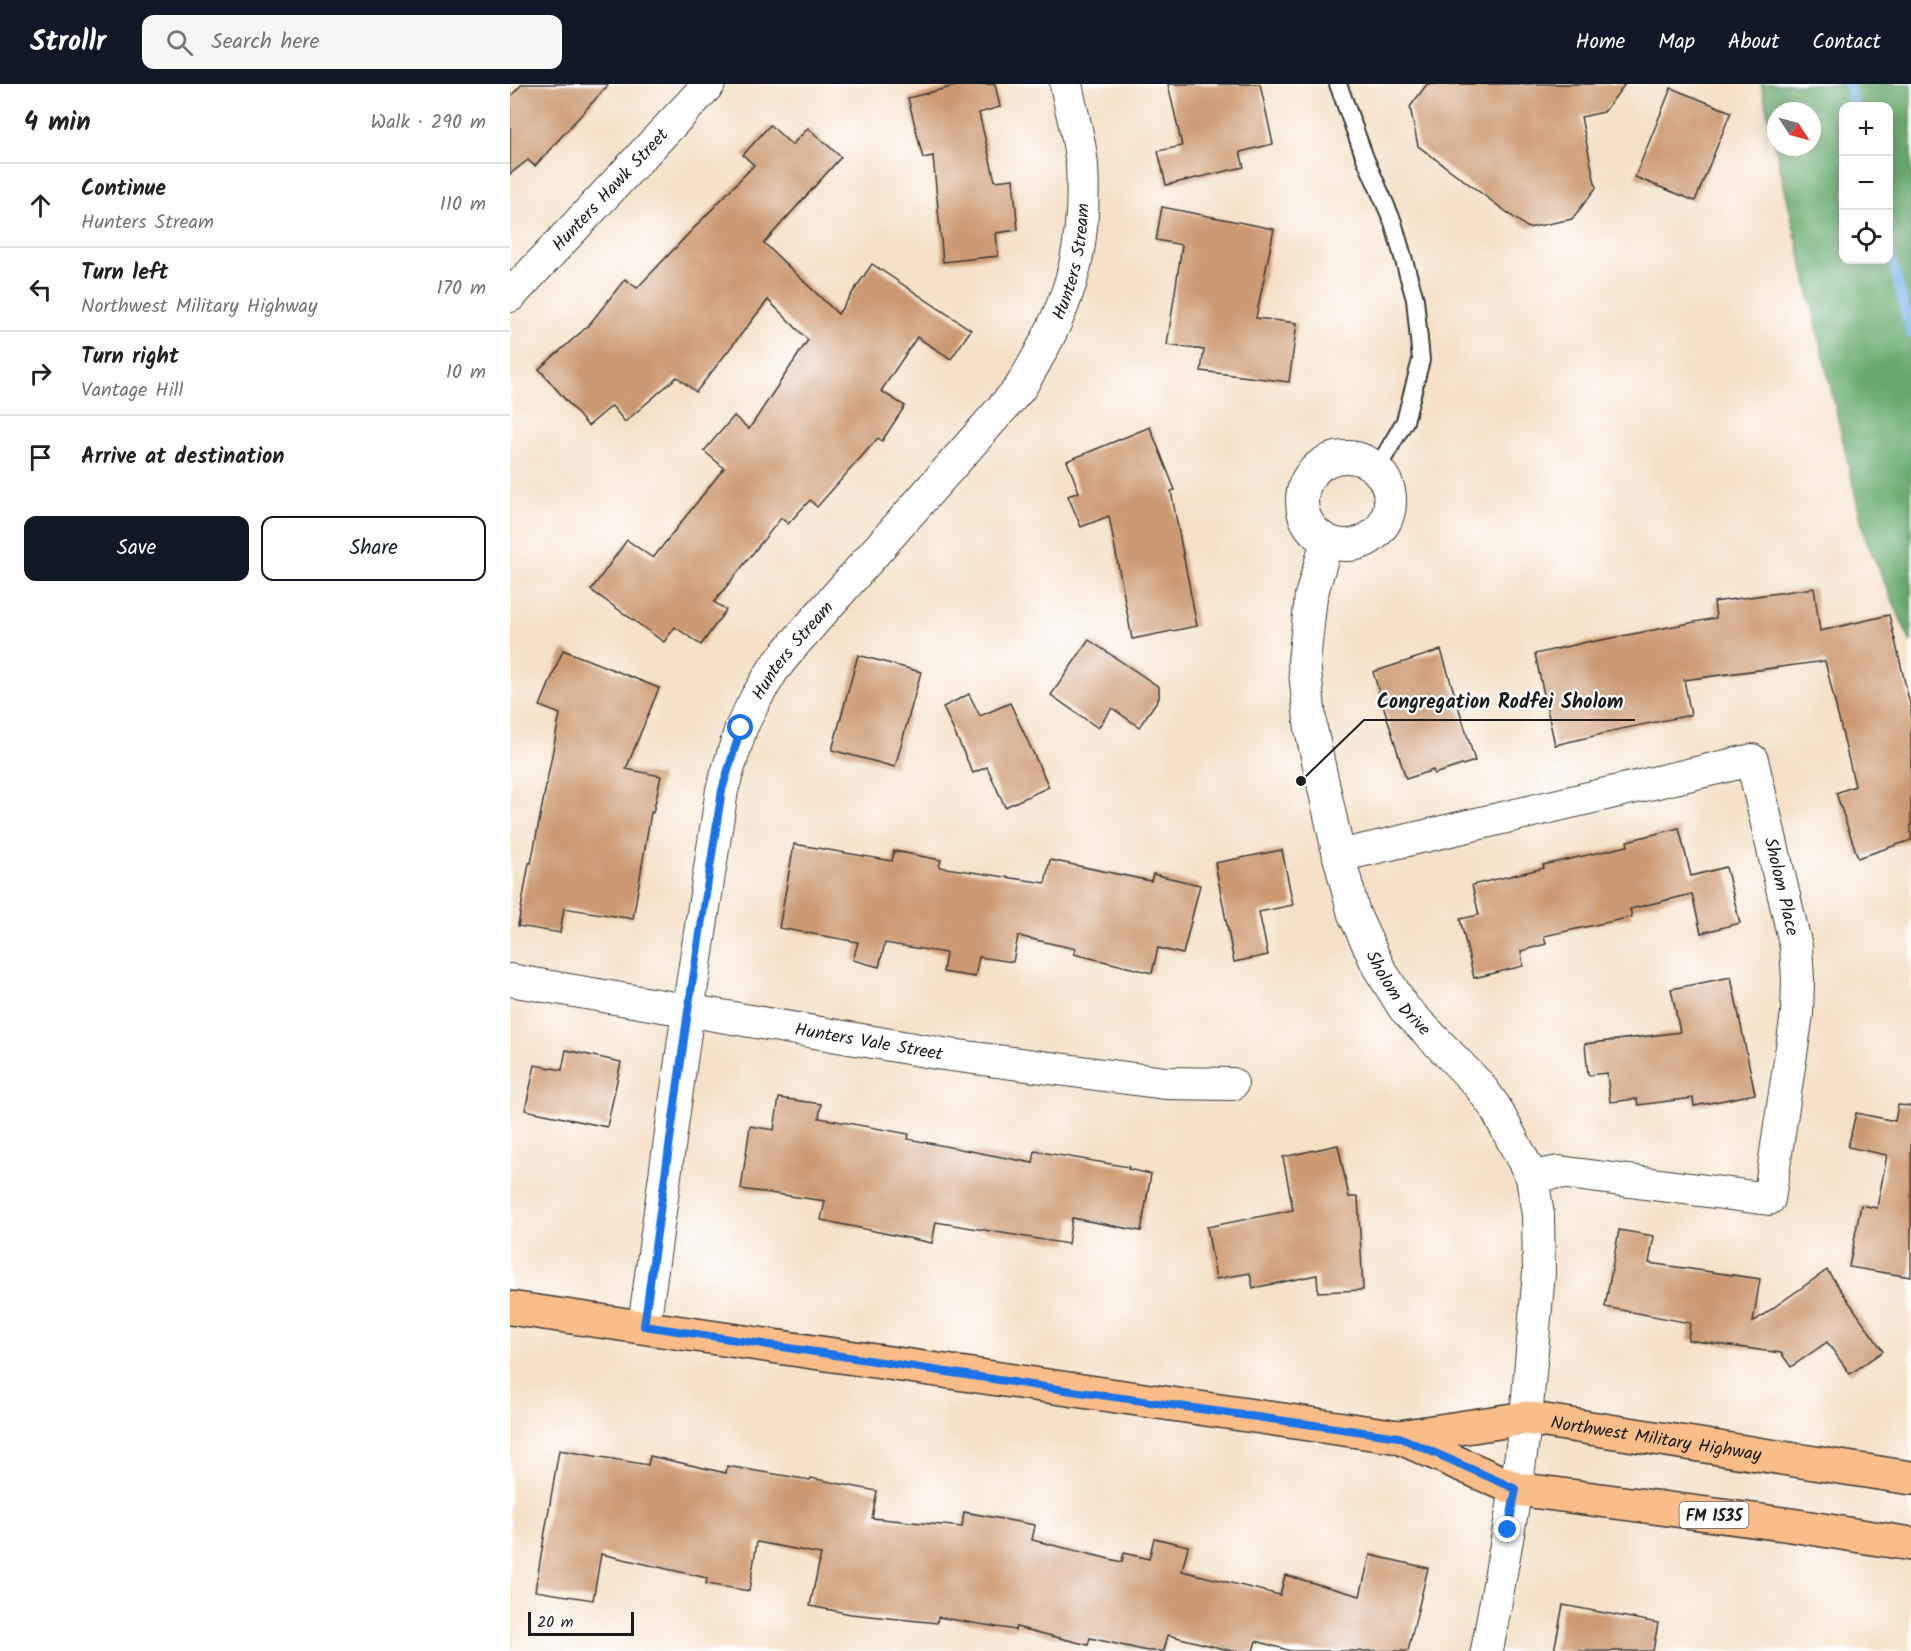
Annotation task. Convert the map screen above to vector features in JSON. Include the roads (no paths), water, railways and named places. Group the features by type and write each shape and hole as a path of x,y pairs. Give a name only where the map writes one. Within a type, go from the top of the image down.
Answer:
{"main road":[{"name":"Northwest Military Highway","path":"510,1308 1399,1437 1516,1489 1791,1525 1911,1544"},
{"name":"Northwest Military Highway","path":"1399,1437 1526,1418 1911,1478"}],"street":[{"name":"Hunters Hawk Street","path":"510,296 709,84"},
{"name":"Hunters Stream","path":"644,1326 688,1011 722,790 741,728 773,670 1020,388 1043,349 1068,295 1083,226 1082,164 1066,84"},
{"path":"1347,456 1365,460 1377,469 1388,485 1390,502 1386,519 1376,533 1361,543 1344,546 1327,541 1313,531 1304,516 1301,499 1305,482 1316,467 1331,459 1347,456"},
{"name":"Sholom Drive","path":"1327,541 1311,596 1304,662 1311,729 1354,914 1379,968 1404,1008 1479,1085 1495,1107 1532,1177 1538,1215 1539,1273 1526,1418 1516,1489 1486,1651"},
{"name":"Sholom Place","path":"1339,856 1752,760 1796,947 1798,980 1797,1014 1769,1199 1559,1172 1532,1177"},
{"name":"Hunters Vale Street","path":"510,980 943,1054 1165,1083 1232,1084"}],"lane":[{"path":"1338,84 1365,158 1393,222 1415,299 1421,360 1405,421 1377,469"}],"waterway":[{"path":"1849,84 1853,102"},
{"path":"1893,264 1911,334"}],"place":[{"name":"Congregation Rodfei Sholom","path":"1301,781"}]}
